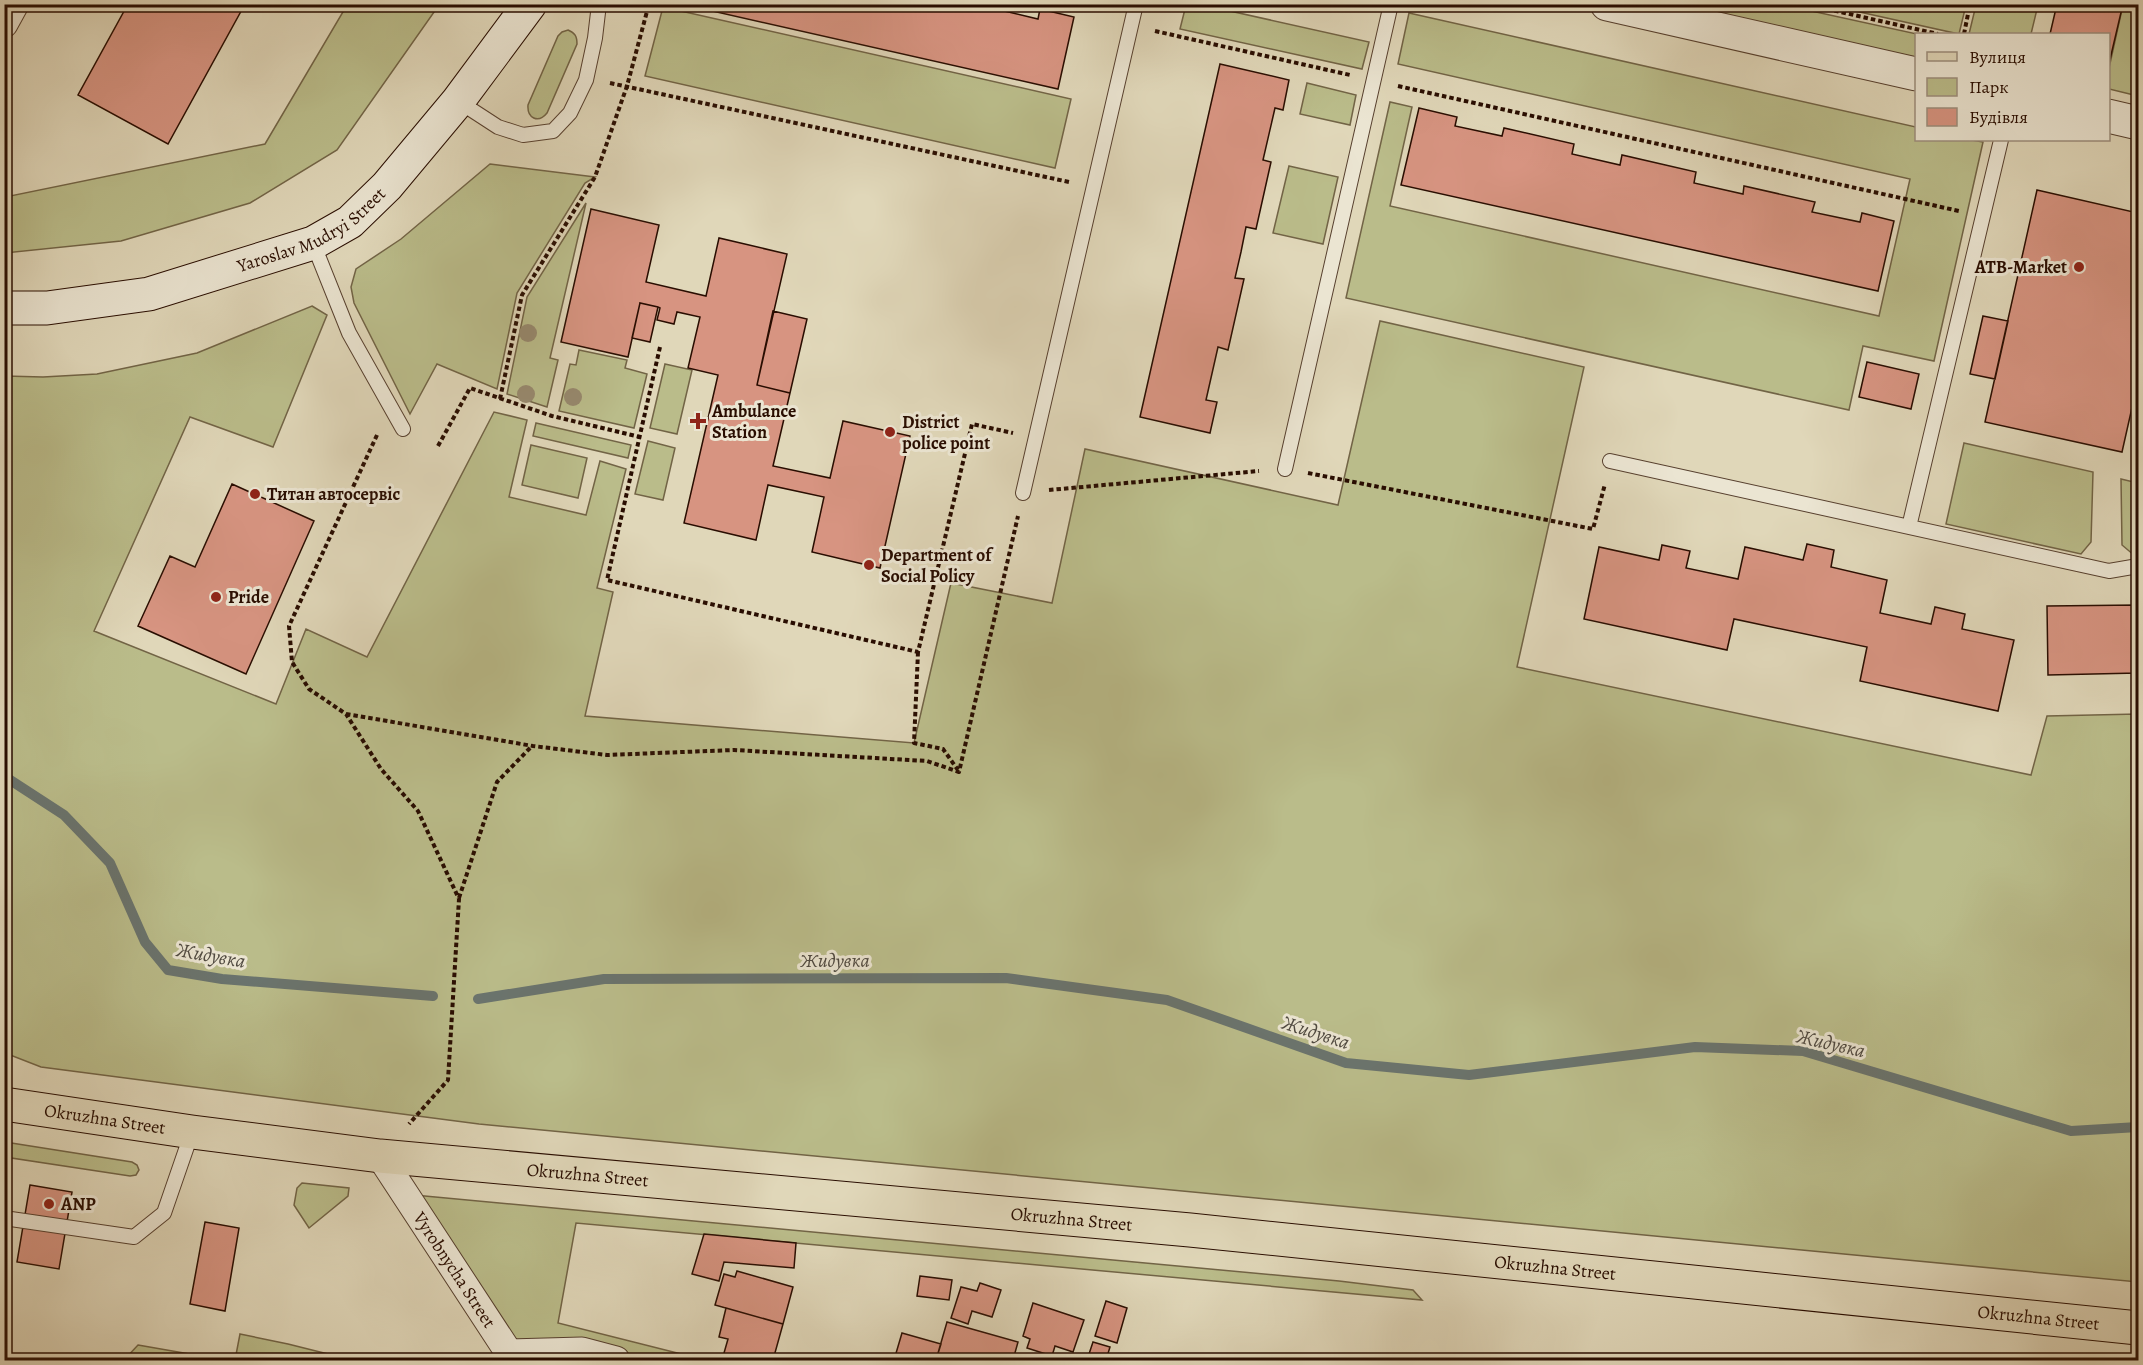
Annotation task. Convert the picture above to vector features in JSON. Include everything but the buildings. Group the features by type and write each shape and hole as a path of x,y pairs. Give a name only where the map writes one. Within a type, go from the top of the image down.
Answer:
{"main road":[{"name":"Yaroslav Mudryi Street","path":"4,308 47,308 149,294 314,243 350,222 387,186 458,101 530,4"},
{"path":"1607,4 1915,74"},
{"path":"2110,116 2139,123"},
{"name":"Okruzhna Street","path":"4,1104 192,1132 380,1156 1178,1229 2139,1328"}],"street":[{"path":"4,24 15,4"},
{"name":"Vyrobnycha Street","path":"380,1156 509,1353 582,1351 616,1360"}],"lane":[{"path":"458,101 498,127 523,135 553,131 570,113 586,80 596,38 599,4"},
{"path":"1023,493 1136,4"},
{"path":"1285,469 1391,4"},
{"path":"1909,527 2001,141"},
{"path":"314,243 349,333 403,429"},
{"path":"1610,461 2109,571 2139,566"},
{"path":"4,1218 134,1237 164,1213 192,1132"}],"path":[{"path":"500,399 522,295 596,177 627,86 649,4"},
{"path":"1805,4 1934,33"},
{"path":"1964,33 1970,4"},
{"path":"1131,26 1983,216"},
{"path":"586,80 627,86 1093,188"},
{"path":"660,347 607,580 918,652"},
{"path":"438,446 470,387 552,416 640,437"},
{"path":"390,407 290,626 292,662 309,689 346,714 381,769 417,811 459,899"},
{"path":"959,772 943,749 914,743 918,652 972,423 1036,439"},
{"path":"959,772 1023,493 1285,469 1593,529 1610,461"},
{"path":"346,714 533,746 607,755 734,750 927,761 959,772"},
{"path":"380,1156 448,1080 459,899 497,782 533,746"}],"green space":[{"path":"1966,4 1959,33 1828,5"},
{"path":"347,5 439,5 337,150 250,203 121,241 5,253 5,197 265,144"},
{"path":"1186,5 1203,5 1369,42 1362,69 1180,29"},
{"path":"1685,5 1784,5 1915,34 1915,58"},
{"path":"1976,5 2038,5 2031,33 1969,33"},
{"path":"2123,5 2138,5 2138,96 2110,89 2110,64"},
{"path":"663,7 1071,99 1055,168 645,76"},
{"path":"1409,13 1915,127 1915,141 1983,142 1934,361 1863,346 1849,410 1346,298 1390,102 1412,107 1390,206 1879,316 1910,179 1398,64"},
{"path":"568,30 575,35 577,44 547,113 540,118 534,118 529,113 528,105 558,36"},
{"path":"1307,83 1356,95 1350,125 1300,114"},
{"path":"490,164 595,177 585,183 517,293 497,389 437,364 410,414 354,303 351,287 356,269 401,239"},
{"path":"1289,166 1338,177 1323,244 1273,233"},
{"path":"586,203 550,358 558,360 547,407 507,394 527,297"},
{"path":"312,306 327,315 273,447 190,417 94,631 276,704 306,629 367,657 494,412 527,420 509,497 586,515 600,461 626,469 597,588 613,592 585,716 914,743 951,583 1052,603 1085,449 1338,505 1380,321 1584,367 1517,667 2031,775 2047,716 2138,714 2138,1282 479,1124 41,1067 5,1053 5,376 43,377 97,374 197,353"},
{"path":"579,350 627,360 625,368 647,374 634,428 559,411 570,364 576,365"},
{"path":"665,364 692,370 677,434 650,428"},
{"path":"536,423 631,445 628,458 533,436"},
{"path":"648,441 675,448 663,500 635,494"},
{"path":"1964,443 2093,472 2091,542 2081,554 1946,524"},
{"path":"531,445 587,458 578,498 522,485"},
{"path":"2121,479 2138,483 2138,555 2135,556 2122,545"},
{"path":"5,1142 132,1162 139,1170 136,1175 130,1176 5,1157"},
{"path":"302,1183 349,1188 348,1196 309,1228 294,1205 297,1188"},
{"path":"414,1195 1339,1281 1413,1290 1422,1300 576,1223 558,1323 705,1360 643,1360 574,1341 512,1343"},
{"path":"240,1334 288,1344 352,1360 235,1360"},
{"path":"138,1345 224,1360 124,1360"}],"waterway":[{"name":"Жидувка","path":"4,776 64,815 110,863 145,942 168,970 222,979 433,996"},
{"name":"Жидувка","path":"478,999 604,979 1006,978 1167,1000 1346,1063 1469,1075 1695,1047 1803,1051 2071,1131 2138,1127"}],"place":[{"name":"ATB-Market","path":"2079,267"},
{"name":"Ambulance Station","path":"698,421"},
{"name":"District police point","path":"890,432"},
{"name":"Титан автосервіс","path":"255,494"},
{"name":"Department of Social Policy","path":"869,565"},
{"name":"Pride","path":"216,597"},
{"name":"ANP","path":"49,1204"}]}
